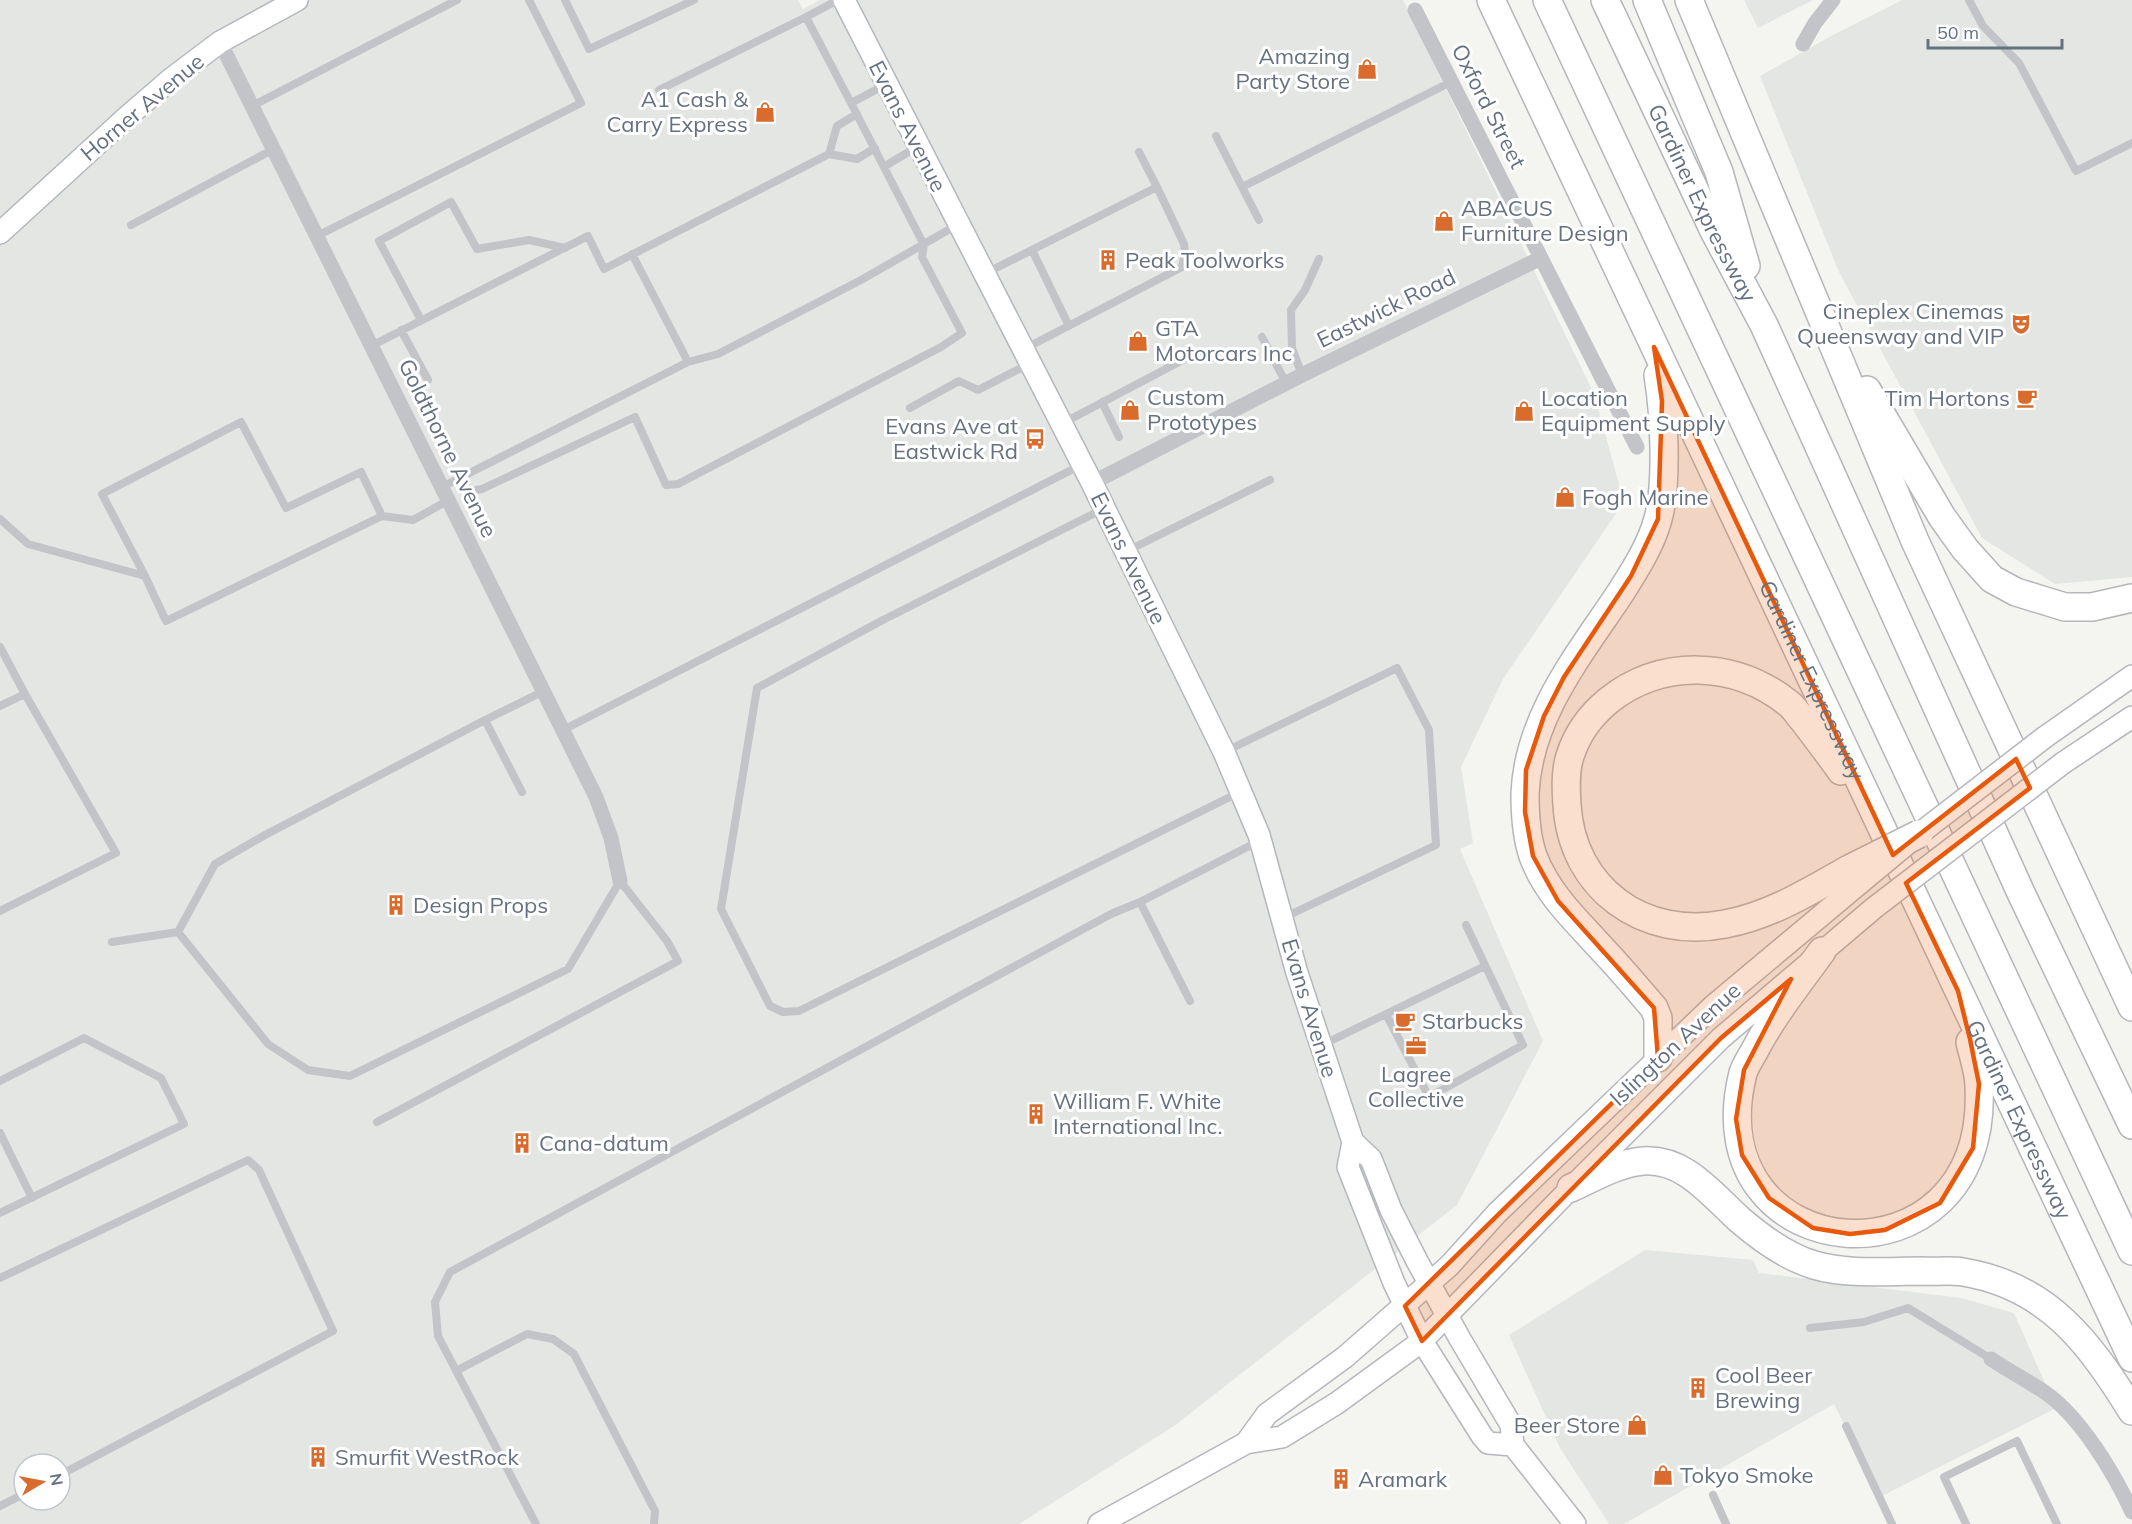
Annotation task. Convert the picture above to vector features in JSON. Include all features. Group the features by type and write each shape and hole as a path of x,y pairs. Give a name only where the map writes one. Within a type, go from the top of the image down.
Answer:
{"highway":[{"name":"Gardiner Expressway","path":"1491,0 2132,1358"},
{"path":"1547,0 2132,1251"},
{"name":"Gardiner Expressway","path":"1605,0 1714,231 1764,325 2021,893 2132,1125"},
{"path":"1647,0 1719,172 1764,325"},
{"path":"1689,0 1915,541 2132,1007"},
{"path":"1698,0 1703,32"},
{"path":"1824,321 1893,431 1942,517 1965,549 1992,579 2016,592 2065,607 2092,607 2132,598"},
{"path":"1654,347 1662,401 1663,485 1658,519 1631,576 1564,677 1544,717 1526,770 1525,812 1533,856 1558,901 1654,1008 1658,1018 1658,1058"},
{"path":"1880,827 1823,746 1790,704 1756,682 1724,673 1687,670 1668,672 1640,680 1596,711 1579,734 1569,757 1565,785 1568,826 1576,852 1590,876 1611,897 1637,916 1693,927 1725,924 1760,915 1854,876 1919,834"},
{"path":"1822,951 1768,1025 1744,1070 1736,1119 1742,1155 1752,1176 1769,1198 1797,1220 1813,1228 1831,1233 1850,1234 1886,1230 1925,1214 1950,1192 1970,1155 1979,1108 1979,1084 1958,991"},
{"path":"1571,1188 1626,1164 1660,1161 1698,1180 1740,1220 1766,1240 1813,1264 1844,1270 1961,1272 1991,1278 2029,1295 2055,1313 2081,1337 2104,1366 2132,1411"}],"main road":[{"name":"Horner Avenue","path":"0,233 171,79 220,42 297,0"},
{"name":"Evans Avenue","path":"844,0 1087,474 1224,752 1260,841 1321,1046 1353,1142 1371,1159 1391,1210 1429,1284 1511,1425 1513,1445 1575,1524"},
{"path":"1919,834 2045,736 2132,676"},
{"name":"Islington Avenue","path":"1099,1524 1246,1443 1282,1437 1337,1403 1422,1341 1721,1038 1874,908 2063,763 2132,717"},
{"name":"Islington Avenue","path":"1246,1443 1267,1414 1345,1357 1449,1266 1497,1213 1713,1006 1854,876"},
{"name":"Evans Avenue","path":"1353,1142 1348,1167 1375,1238 1422,1341 1488,1443 1513,1445"}],"street":[{"path":"1803,44 1815,23 1833,0"},
{"name":"Oxford Street","path":"1415,10 1637,447"},
{"name":"Goldthorne Avenue","path":"220,42 373,345 596,797 611,838 620,881"},
{"name":"Eastwick Road","path":"1087,474 1286,383 1541,258"},
{"path":"1990,1359 2048,1395 2081,1426 2132,1512"}],"lane":[{"path":"252,106 457,0"},
{"path":"317,236 581,103 529,0"},
{"path":"565,0 589,49 694,0"},
{"path":"659,90 838,0"},
{"path":"1969,0 1983,26 2015,56 2076,171 2132,143"},
{"path":"459,477 471,490 482,489 635,417 666,485 678,484 941,347 962,333 922,258 924,245 885,166 806,17"},
{"path":"1242,187 1451,81"},
{"path":"851,103 887,84"},
{"path":"829,154 837,126 857,114"},
{"path":"1216,136 1258,220"},
{"path":"885,166 919,146"},
{"path":"373,345 588,236 604,269 829,154 857,159 875,148"},
{"path":"131,225 274,149"},
{"path":"910,408 959,381 978,390 1069,326 1182,267 1184,244 1139,152"},
{"path":"984,274 1157,187"},
{"path":"421,320 379,241 451,202 477,249 529,240 565,248"},
{"path":"382,516 361,472 286,508 241,422 102,494 166,621 382,516 413,520 445,493 459,477 688,362 718,354 861,280 959,224"},
{"path":"1032,250 1069,326"},
{"path":"633,254 688,362"},
{"path":"1302,375 1292,348 1291,310 1305,290 1319,259"},
{"path":"400,330 428,380"},
{"path":"1262,337 1286,383"},
{"path":"1061,423 1200,351"},
{"path":"1102,402 1119,437"},
{"path":"563,730 1087,474"},
{"path":"1126,552 1270,480"},
{"path":"1104,508 881,621 757,688 721,909 770,1006 783,1012 799,1011 1241,792"},
{"path":"0,519 27,544 145,576"},
{"path":"0,647 116,853 0,911"},
{"path":"1224,752 1397,668 1429,730 1436,844 1282,919"},
{"path":"178,932 215,864 265,835 544,691"},
{"path":"0,706 26,694"},
{"path":"485,720 522,792"},
{"path":"536,1524 438,1336 435,1302 450,1272 1090,925 1260,841"},
{"path":"178,932 268,1044 308,1070 350,1076 568,969 620,881 667,941 678,961 377,1122"},
{"path":"1140,902 1190,1001"},
{"path":"1386,1014 1429,1097 1523,1045 1466,925"},
{"path":"112,942 178,932"},
{"path":"1321,1046 1485,966"},
{"path":"0,1081 84,1038 161,1078 184,1124 0,1213"},
{"path":"0,1133 32,1198"},
{"path":"0,1278 248,1160 259,1170 333,1331 72,1469"},
{"path":"1809,1328 1864,1322 1908,1308 1990,1359"},
{"path":"456,1371 527,1335 553,1339 574,1354 655,1511 654,1524"},
{"path":"1846,1426 1893,1524"},
{"path":"1966,1524 1944,1477 2017,1441 2057,1524"},
{"path":"1713,1495 1726,1524"}],"highlighted area":[{"path":"1654,347 1893,855 2016,759 2030,788 1906,883 1958,991 1979,1084 1973,1148 1940,1203 1885,1230 1850,1234 1813,1228 1769,1198 1742,1155 1736,1119 1744,1070 1791,979 1721,1038 1422,1341 1405,1306 1658,1058 1654,1008 1558,901 1533,856 1525,812 1526,770 1544,716 1564,677 1631,576 1658,519 1662,401"}],"shaded area":[{"path":"0,0 798,0 803,9 820,0 1403,0 1594,394 1624,502 1503,679 1461,767 1473,843 1460,849 1543,1041 1457,1205 1174,1426 1019,1524 0,1524"},
{"path":"1744,0 1813,0 1758,28"},
{"path":"1902,0 2132,0 2132,577 2055,584 1982,538 1839,272 1760,76"},
{"path":"1645,1250 1753,1260 1759,1273 1961,1298 2014,1313 2056,1408 1880,1497 1834,1404 1624,1524 1609,1524 1560,1448 1509,1335"}],"place":[{"name":"Amazing Party Store","path":"1367,69"},
{"name":"A1 Cash & Carry Express","path":"765,112"},
{"name":"ABACUS Furniture Design","path":"1444,221"},
{"name":"Peak Toolworks","path":"1108,260"},
{"name":"Cineplex Cinemas Queensway and VIP","path":"2021,324"},
{"name":"GTA Motorcars Inc","path":"1138,341"},
{"name":"Tim Hortons","path":"2027,398"},
{"name":"Custom Prototypes","path":"1130,410"},
{"name":"Location Equipment Supply","path":"1524,411"},
{"name":"Evans Ave at Eastwick Rd","path":"1035,439"},
{"name":"Fogh Marine","path":"1565,497"},
{"name":"Design Props","path":"396,905"},
{"name":"Starbucks","path":"1405,1021"},
{"name":"Lagree Collective","path":"1416,1046"},
{"name":"William F. White International Inc.","path":"1036,1114"},
{"name":"Cana-datum","path":"522,1143"},
{"name":"Cool Beer Brewing","path":"1698,1388"},
{"name":"Beer Store","path":"1637,1425"},
{"name":"Smurfit WestRock","path":"318,1457"},
{"name":"Tokyo Smoke","path":"1663,1475"},
{"name":"Aramark","path":"1341,1479"}]}
